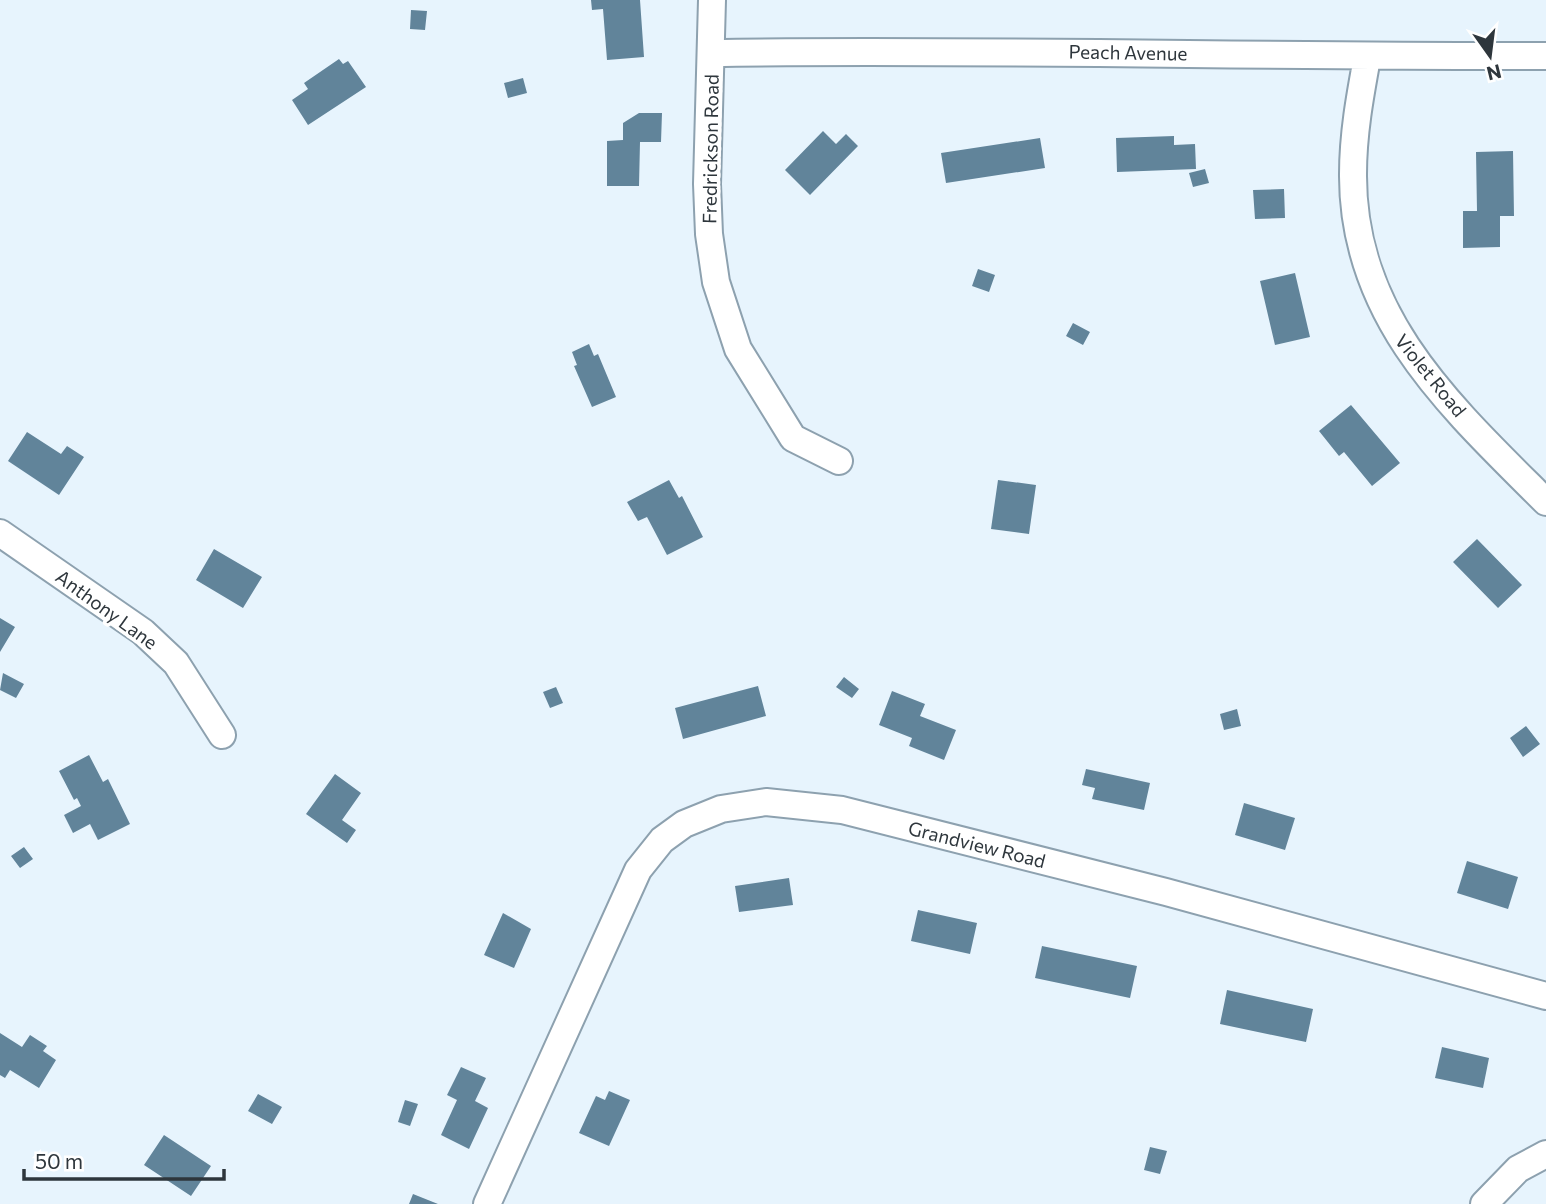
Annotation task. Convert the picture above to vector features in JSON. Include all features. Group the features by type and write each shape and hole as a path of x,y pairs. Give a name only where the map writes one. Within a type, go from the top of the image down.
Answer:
{"street":[{"name":"Fredrickson Road","path":"712,0 707,184 709,233 716,282 738,349 793,438 839,461"},
{"name":"Peach Avenue","path":"711,54 1062,51 1367,58 1546,56"},
{"name":"Violet Road","path":"1367,58 1356,118 1353,175 1357,228 1369,280 1409,355 1546,502"},
{"name":"Anthony Lane","path":"0,533 151,640 176,663 222,735"},
{"name":"Grandview Road","path":"487,1204 549,1073 638,870 662,840 684,824 721,808 766,802 842,810 1179,896 1546,996"},
{"path":"1484,1204 1518,1169 1546,1154"}],"building":[{"path":"591,0 640,0 644,57 607,60 603,9 592,10"},
{"path":"411,10 427,11 425,30 410,29"},
{"path":"339,59 343,64 348,61 366,87 308,125 292,100 308,89 304,83"},
{"path":"523,78 527,93 508,98 504,83"},
{"path":"639,113 662,113 661,142 640,142 639,186 607,186 607,141 623,140 623,123"},
{"path":"823,131 836,144 846,134 858,146 810,195 785,170"},
{"path":"1174,136 1174,145 1195,144 1196,169 1117,172 1116,138"},
{"path":"1040,138 1045,168 946,183 941,153"},
{"path":"1513,151 1514,216 1500,216 1500,247 1463,248 1463,211 1477,211 1476,152"},
{"path":"1205,169 1209,183 1193,187 1189,173"},
{"path":"1284,189 1285,218 1255,219 1253,190"},
{"path":"978,269 995,275 989,292 972,286"},
{"path":"1295,273 1310,337 1275,345 1260,281"},
{"path":"1073,323 1090,332 1083,345 1066,336"},
{"path":"589,344 594,356 598,354 616,397 592,407 574,366 577,365 572,352"},
{"path":"1351,405 1400,463 1372,486 1344,452 1339,456 1319,431"},
{"path":"27,432 61,454 67,446 84,457 59,495 8,461"},
{"path":"669,480 679,498 682,496 703,537 667,555 647,517 638,521 627,502"},
{"path":"998,480 1036,485 1029,534 991,529"},
{"path":"1477,539 1522,585 1498,608 1453,562"},
{"path":"214,549 262,577 243,608 196,580"},
{"path":"0,618 15,627 0,652"},
{"path":"3,673 24,684 16,698 0,690"},
{"path":"844,677 859,689 852,698 836,687"},
{"path":"758,686 766,716 683,739 675,708"},
{"path":"556,687 563,703 550,708 543,692"},
{"path":"892,691 925,704 920,716 956,730 944,760 909,746 912,738 879,725"},
{"path":"1237,709 1241,726 1224,730 1220,714"},
{"path":"1526,726 1540,744 1523,757 1510,738"},
{"path":"89,755 103,782 108,779 130,824 98,840 90,824 73,833 64,815 81,806 77,798 74,800 59,771"},
{"path":"1086,769 1150,783 1144,810 1092,799 1095,788 1082,785"},
{"path":"335,774 361,793 342,820 356,830 347,843 306,814"},
{"path":"1244,803 1295,818 1285,850 1235,835"},
{"path":"24,847 33,859 20,868 11,856"},
{"path":"1467,861 1518,877 1508,909 1457,893"},
{"path":"789,878 793,905 739,912 735,886"},
{"path":"918,910 977,923 970,954 911,941"},
{"path":"503,913 531,929 514,968 484,955"},
{"path":"1042,946 1137,966 1130,998 1035,978"},
{"path":"1227,990 1313,1009 1306,1042 1220,1024"},
{"path":"0,1033 22,1047 30,1035 47,1046 43,1051 56,1060 39,1088 10,1070 5,1078 0,1075"},
{"path":"1442,1047 1489,1058 1483,1088 1435,1078"},
{"path":"461,1067 486,1078 475,1101 488,1108 469,1149 441,1135 457,1100 447,1095"},
{"path":"609,1091 630,1100 609,1146 579,1133 596,1096 605,1100"},
{"path":"258,1094 282,1107 272,1124 248,1111"},
{"path":"405,1100 418,1104 410,1126 398,1122"},
{"path":"164,1135 211,1166 191,1196 144,1165"},
{"path":"1150,1147 1167,1151 1160,1174 1144,1170"},
{"path":"413,1194 438,1204 409,1204"}]}
